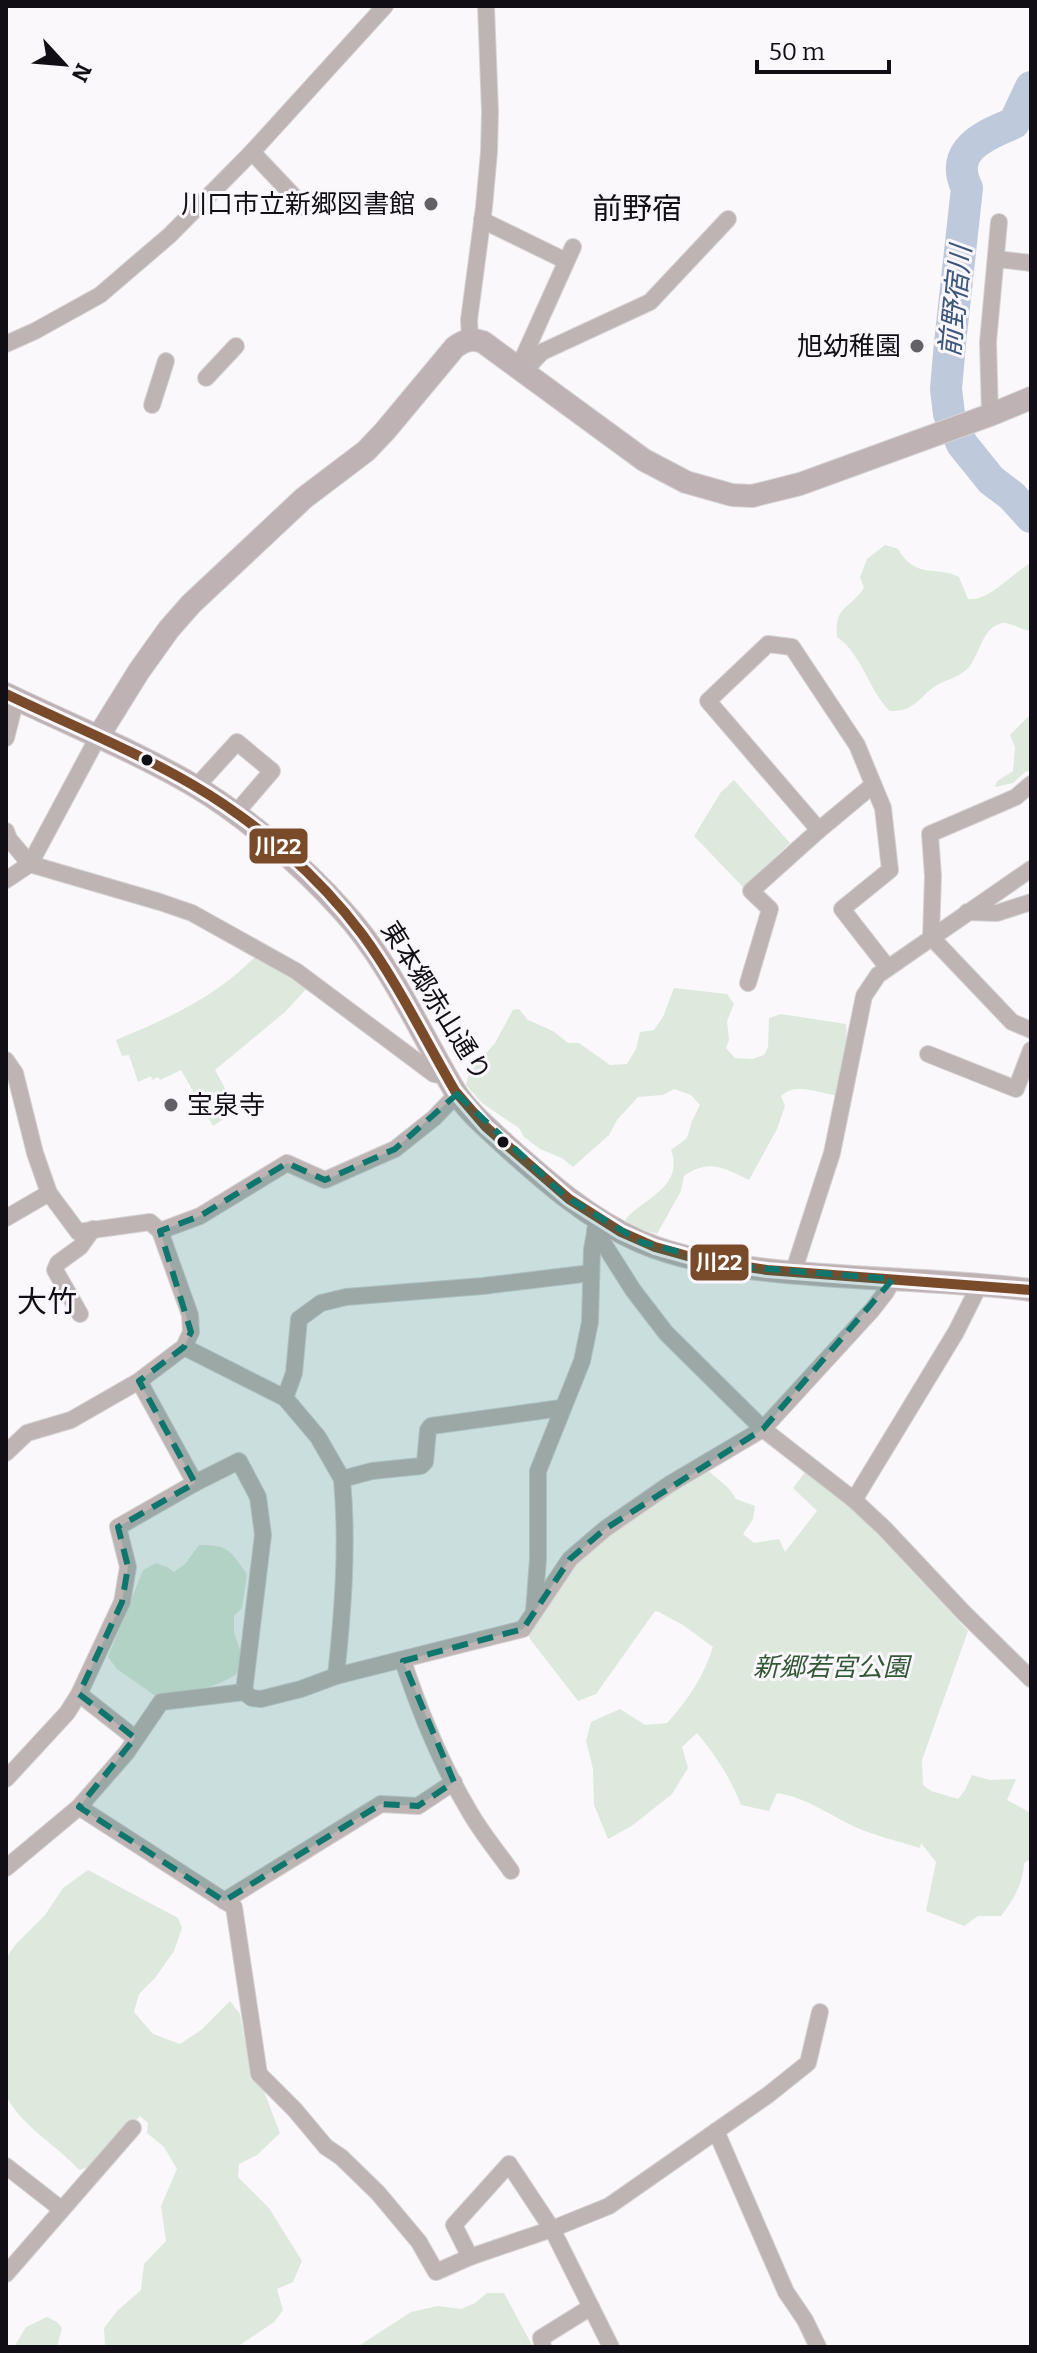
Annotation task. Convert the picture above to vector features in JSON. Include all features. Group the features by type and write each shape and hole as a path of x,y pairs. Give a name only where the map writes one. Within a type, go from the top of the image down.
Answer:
{"street":[{"path":"6,344 100,295 170,235 252,152 385,6"},
{"path":"470,339 469,320 482,220 490,112 486,6"},
{"path":"252,152 305,208"},
{"path":"520,370 542,352 650,302 728,219"},
{"path":"482,220 570,254 520,370"},
{"path":"990,415 988,342 999,222"},
{"path":"997,259 1031,263"},
{"path":"6,880 30,864 98,737 169,629 191,604 304,498 366,451 455,347 470,339 483,342 644,460 686,482 732,495 752,496 792,487 1031,398"},
{"path":"206,378 236,346"},
{"path":"152,405 166,361"},
{"path":"819,830 708,701 768,644 792,647 857,745 883,808 890,870 842,909 888,968"},
{"path":"6,738 11,697"},
{"name":"東本郷赤山通り","path":"11,697 196,787 235,814 301,869 357,927 388,974 452,1086 485,1126 597,1225 703,1261 793,1273 1031,1290"},
{"path":"196,787 237,742 272,771 235,814"},
{"path":"1031,784 1016,797 930,834 933,876 931,937 1012,1022 1031,1030"},
{"path":"748,983 770,909 751,891 873,785"},
{"path":"6,831 30,864 192,913 296,971 452,1086 434,1118 395,1149 325,1180 287,1163 200,1216 160,1231"},
{"path":"793,1273 832,1153 864,996 878,975 1031,869"},
{"path":"967,912 997,913 1031,902"},
{"path":"928,1054 1016,1089 1031,1050"},
{"path":"6,1060 15,1073 35,1153 49,1193 78,1232 150,1222 160,1231 190,1315 191,1332 184,1347 139,1381 71,1420 27,1433 6,1453"},
{"path":"6,1218 49,1193"},
{"path":"534,1613 538,1559 538,1471 582,1361 590,1322 591,1273 597,1225"},
{"path":"597,1225 633,1290 666,1333 763,1429 854,1500 884,1528 1031,1679"},
{"path":"80,1314 55,1270 58,1263 80,1247 93,1229"},
{"path":"285,1398 294,1373 299,1319 321,1303 346,1297 483,1286 591,1273"},
{"path":"6,1868 79,1807 127,1752 161,1702 244,1692 252,1698 261,1699 336,1676 523,1629 570,1559 605,1529 670,1484 763,1429 872,1310 893,1279"},
{"path":"854,1500 956,1332 980,1284"},
{"path":"184,1347 285,1398 318,1437 342,1479 345,1587 336,1676"},
{"path":"139,1381 195,1483"},
{"path":"342,1479 372,1471 421,1466 425,1462 431,1426 561,1408"},
{"path":"6,1779 67,1713 122,1602 128,1567 118,1527 239,1461 258,1497 263,1535 244,1692"},
{"path":"403,1661 420,1711 454,1782 469,1811 511,1871"},
{"path":"79,1694 135,1738"},
{"path":"224,1901 381,1804 418,1806 454,1782"},
{"path":"79,1807 234,1907 259,2074 326,2147 341,2157 378,2193 419,2242 436,2272 609,2206 768,2095 808,2063 820,2012"},
{"path":"6,2274 133,2128"},
{"path":"716,2131 786,2292 818,2347"},
{"path":"470,2257 454,2225 509,2164 552,2229 611,2347"},
{"path":"6,2166 61,2209"},
{"path":"543,2347 541,2338 591,2307"}],"highlighted area":[{"path":"457,1094 565,1196 641,1242 733,1266 893,1279 763,1429 605,1529 570,1559 523,1629 403,1661 454,1782 418,1806 381,1804 224,1901 79,1807 135,1738 79,1694 122,1602 128,1567 118,1527 195,1483 139,1381 184,1347 191,1332 160,1231 200,1216 287,1163 325,1180 395,1149"}],"green space":[{"path":"885,545 898,549 912,565 959,577 968,599 992,592 1031,563 1031,631 1005,623 994,626 984,637 965,671 937,685 912,706 890,711 882,703 853,653 837,637 840,614 864,588 860,577 867,559"},
{"path":"1031,714 1031,770 1013,783 995,787 997,781 1013,771 1015,747 1010,735"},
{"path":"734,780 790,843 743,887 694,836 721,792"},
{"path":"255,957 309,986 285,1012 215,1070 237,1110 213,1126 181,1070 160,1080 158,1077 152,1080 151,1076 138,1082 129,1055 122,1056 116,1040 190,1006"},
{"path":"674,988 727,994 734,1004 727,1021 729,1040 726,1048 735,1058 752,1059 764,1055 768,1047 769,1018 781,1014 846,1024 847,1040 835,1095 800,1089 781,1096 785,1106 777,1129 749,1180 709,1166 684,1176 681,1191 657,1234 634,1227 625,1220 660,1191 672,1174 674,1163 671,1150 687,1138 700,1105 691,1095 674,1089 663,1095 638,1097 617,1120 609,1135 573,1167 524,1137 519,1128 482,1103 466,1085 469,1073 495,1043 513,1010 519,1009 528,1020 553,1031 568,1043 579,1043 610,1065 627,1064 636,1049 640,1032 654,1030 663,1017"},
{"name":"新郷若宮公園","path":"707,1469 736,1499 755,1506 753,1519 743,1534 754,1543 779,1539 785,1552 817,1511 793,1488 806,1471 866,1522 968,1631 922,1760 923,1785 931,1791 958,1799 972,1775 990,1780 1016,1779 1007,1800 1031,1813 1031,1859 1024,1863 1017,1891 1001,1916 978,1916 964,1926 926,1911 936,1862 921,1843 920,1848 870,1833 787,1795 777,1793 769,1811 741,1805 722,1767 697,1733 682,1747 688,1768 672,1794 633,1825 608,1839 594,1805 593,1769 586,1741 591,1722 620,1709 645,1725 667,1723 694,1687 713,1647 683,1625 655,1611 596,1694 578,1701 530,1639 526,1628 554,1587 597,1539"},
{"path":"199,1545 217,1546 228,1551 247,1574 242,1608 234,1616 234,1633 241,1652 238,1673 209,1687 154,1695 117,1669 108,1657 143,1570 156,1563 174,1572 185,1564"},
{"path":"88,1870 178,1918 182,1928 174,1951 139,1994 134,2012 153,2034 180,2044 201,2030 230,2001 240,2014 245,2042 280,2133 257,2155 239,2164 238,2177 269,2208 302,2261 293,2282 277,2289 283,2310 274,2322 237,2347 105,2347 104,2328 117,2311 141,2290 144,2264 166,2241 161,2206 177,2169 164,2147 147,2133 148,2123 140,2116 95,2165 79,2170 22,2118 6,2096 6,1958 45,1915 63,1888"},
{"path":"487,2293 504,2293 533,2347 357,2347 411,2312 438,2306 461,2309"},
{"path":"47,2317 62,2328 57,2347 14,2347 26,2327"}],"waterway":[{"name":"前野宿川","path":"1031,87 1014,123 972,146 962,164 967,188 946,389 949,414 962,444 991,480 1012,496 1031,517"}],"transit line":[{"name":"川22","path":"6,694 170,772 217,800 285,851 326,891 362,934 399,991 455,1091 486,1127 569,1199 621,1232 655,1247 702,1260 767,1270 1031,1290"}],"place":[{"name":"川口市立新郷図書館","path":"431,204"},
{"name":"旭幼稚園","path":"917,346"},
{"name":"宝泉寺","path":"171,1105"}],"district":[{"name":"前野宿","path":"637,209"},
{"name":"大竹","path":"47,1302"}]}
